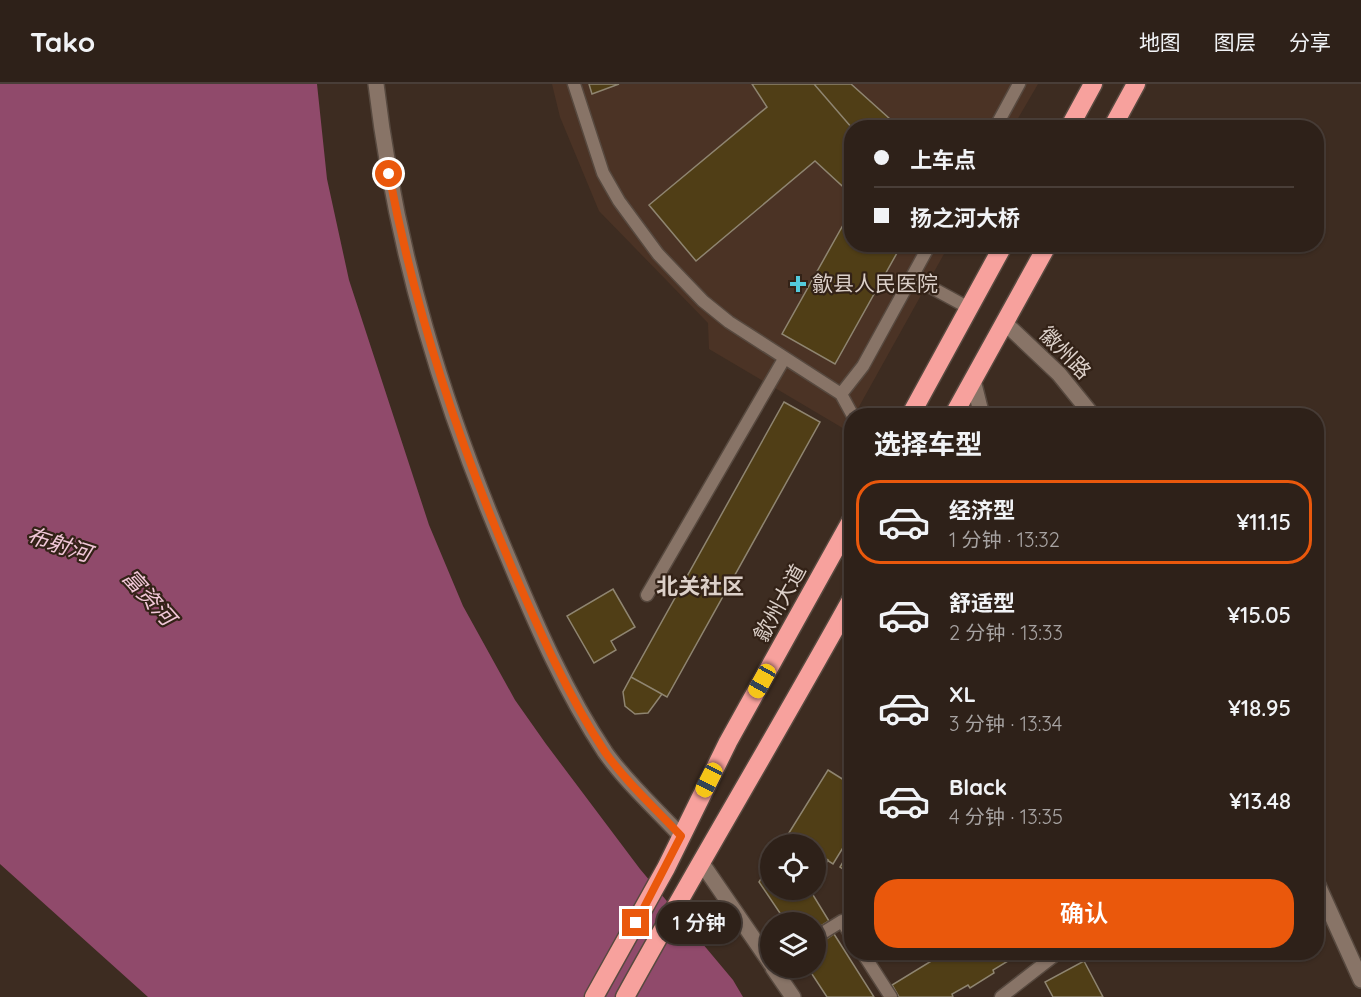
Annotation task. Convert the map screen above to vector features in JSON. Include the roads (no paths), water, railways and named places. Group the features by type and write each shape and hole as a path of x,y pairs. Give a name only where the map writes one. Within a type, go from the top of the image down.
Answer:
{"highway":[{"path":"1073,120 1093,84"},
{"path":"1116,120 1136,84"},
{"path":"914,408 1000,252"},
{"path":"957,408 1043,252"},
{"name":"歙州大道","path":"594,997 666,868 729,742 844,534"},
{"path":"625,997 690,879 762,761 844,612"}],"street":[{"path":"376,84 391,183 414,292 447,402 486,505 544,644 606,753 681,836"},
{"name":"徽州路","path":"1004,322 1059,374 1087,408"},
{"path":"973,380 980,408"},
{"path":"701,862 760,948"},
{"path":"1324,898 1361,980"},
{"path":"780,978 793,997"}],"lane":[{"path":"574,84 603,173 638,228 658,254 703,302 784,359 841,394 849,408"},
{"path":"999,120 1019,84"},
{"path":"841,394 862,366 926,252"},
{"path":"912,277 969,308"},
{"path":"647,596 784,359"},
{"path":"826,931 842,921 844,924"},
{"path":"867,960 891,997"},
{"path":"1001,997 1049,960"}],"water":[{"path":"0,84 317,84 327,179 349,280 429,525 463,606 515,700 546,744 640,869 733,980 743,997 148,997 0,864"}],"place":[{"name":"歙县人民医院","path":"798,284"}],"district":[{"name":"北关社区","path":"700,586"}],"water label":[{"name":"布射河","path":"59,544"},
{"name":"富资河","path":"149,597"}]}
